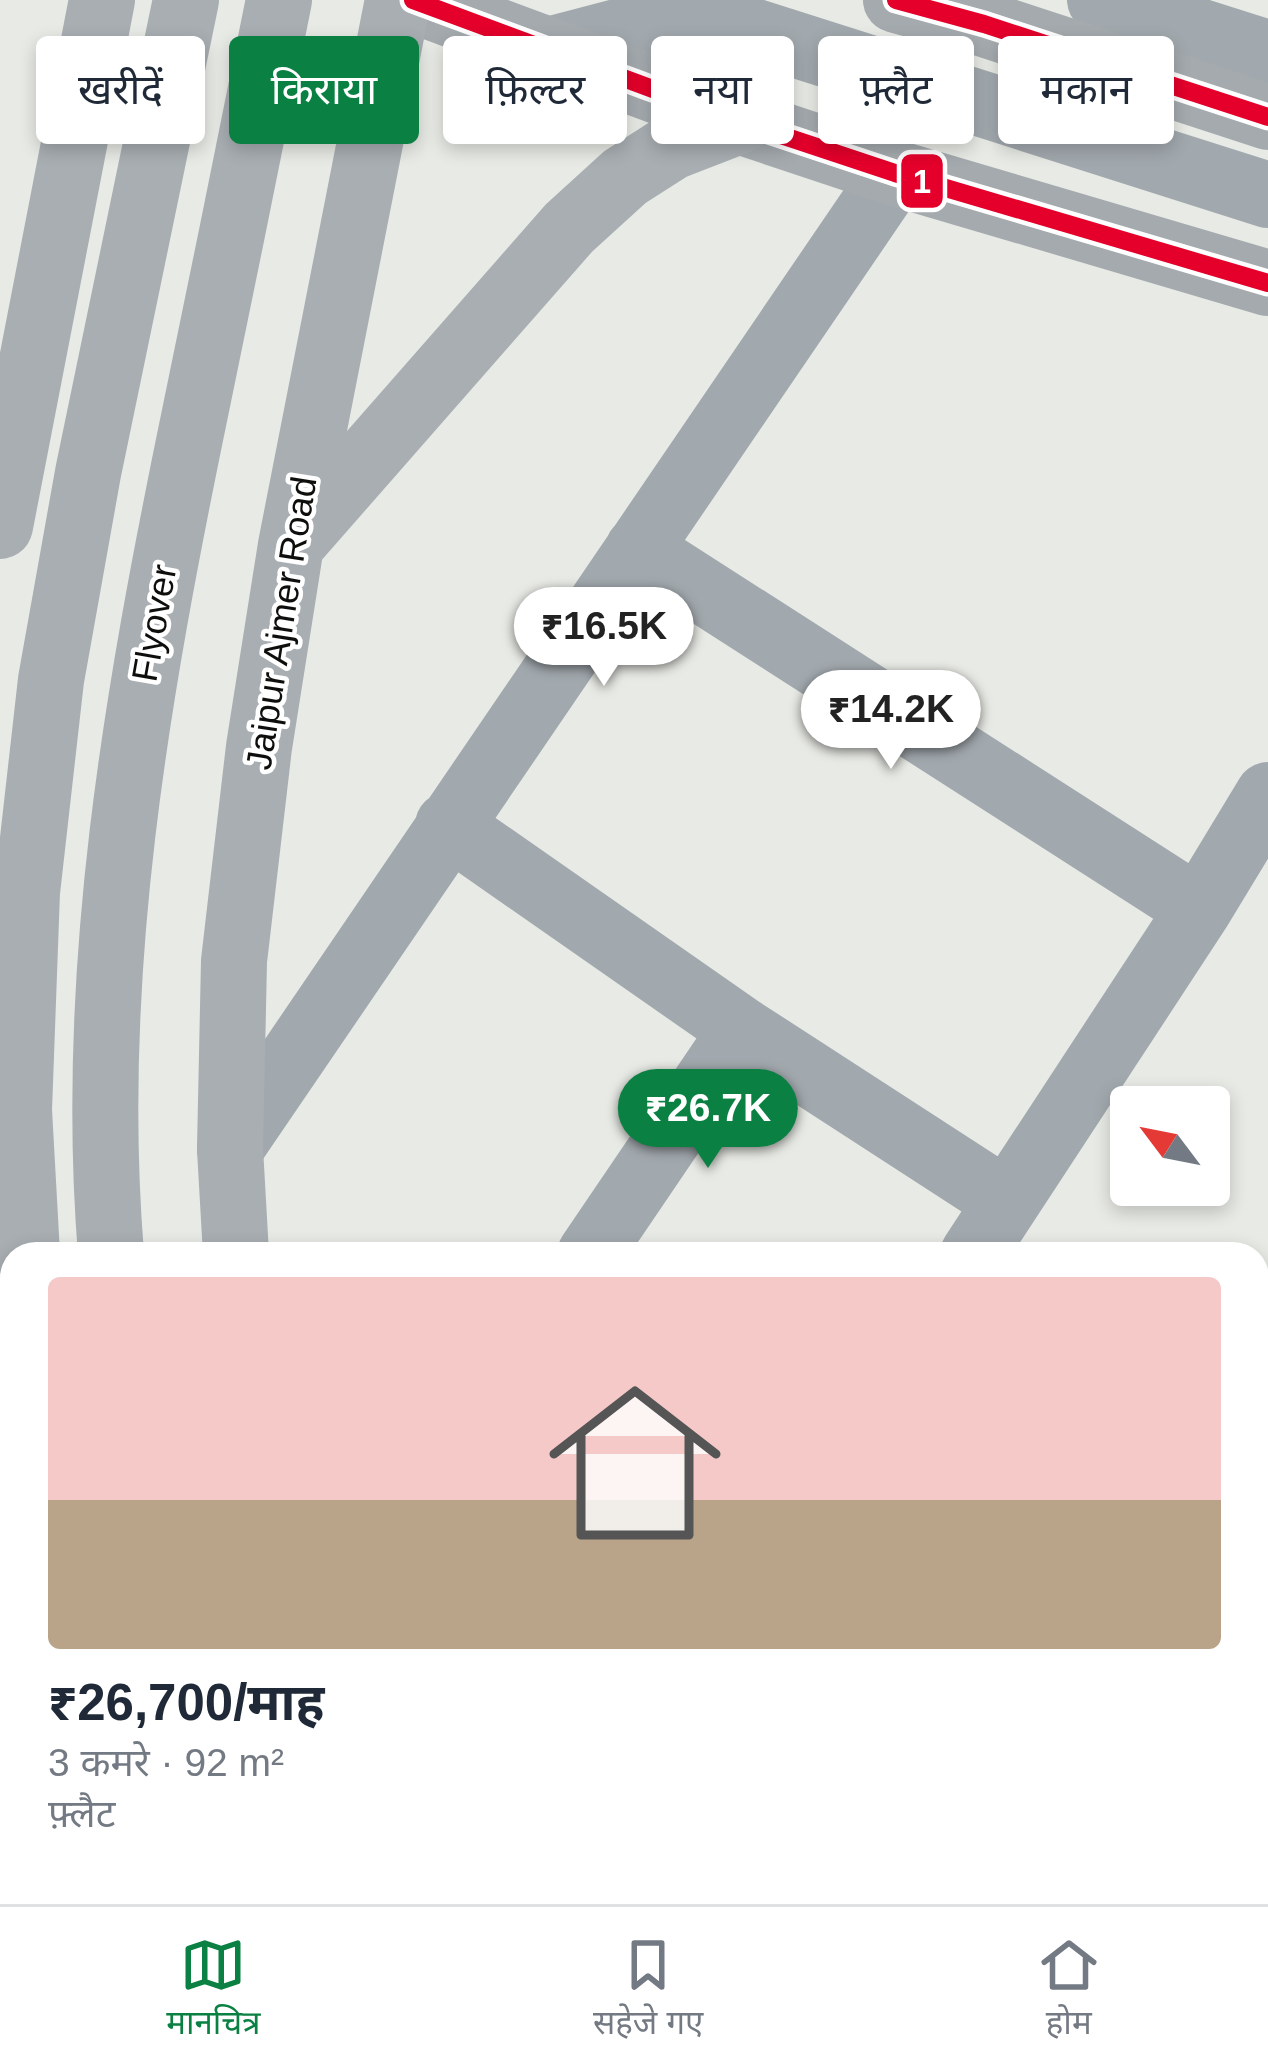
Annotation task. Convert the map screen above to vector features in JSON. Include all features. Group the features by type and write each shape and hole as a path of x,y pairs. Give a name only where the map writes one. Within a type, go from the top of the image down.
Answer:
{"highway":[{"path":"0,526 102,0"},
{"path":"26,1242 19,1110 26,914 51,680 88,472 186,0"},
{"name":"Flyover","path":"110,1242 103,1152 112,917 147,649 280,0"},
{"name":"Jaipur Ajmer Road","path":"235,1242 230,1148 234,961 259,747 291,545 398,0"},
{"path":"291,545 569,228 626,177 680,144"}],"main road":[{"path":"413,0 511,36"},
{"path":"896,0 1268,117"},
{"path":"794,139 1268,283"}],"street":[{"path":"1100,0 1268,53"},
{"path":"593,36 686,6 1268,195"},
{"path":"230,1148 896,173"},
{"path":"638,549 1199,909"},
{"path":"448,825 742,1030 990,1228 1268,795"},
{"path":"598,1242 742,1030"}],"transit line":[{"name":"1","path":"413,0 739,121 895,173 1268,283"},
{"name":"1","path":"896,0 1268,117"}]}
